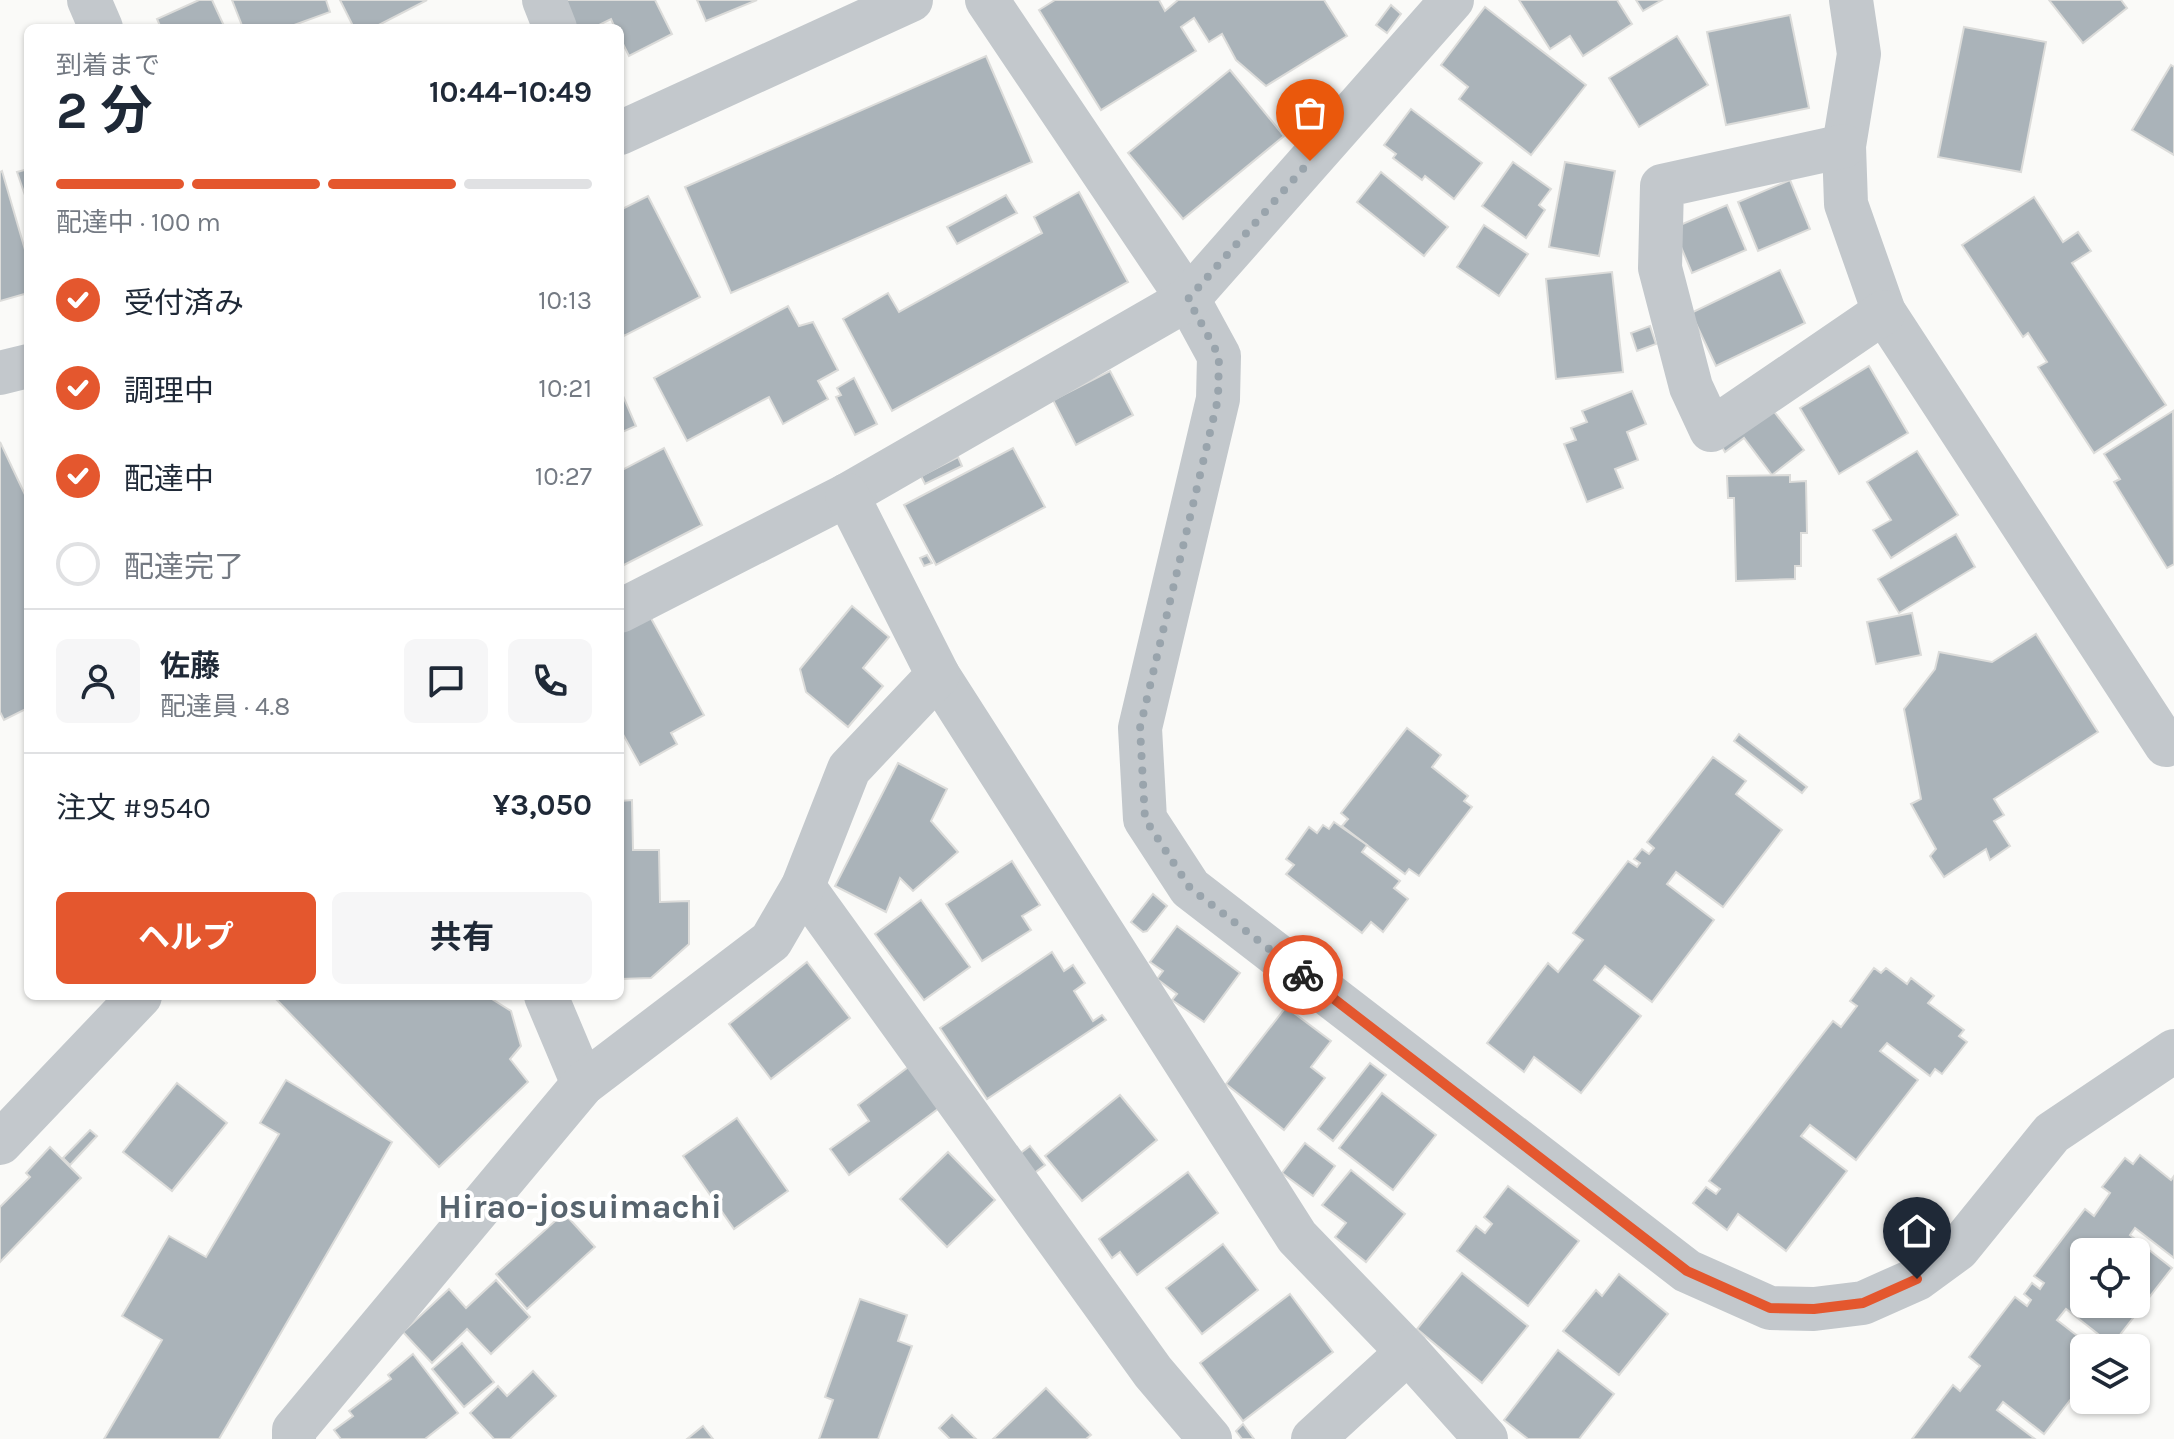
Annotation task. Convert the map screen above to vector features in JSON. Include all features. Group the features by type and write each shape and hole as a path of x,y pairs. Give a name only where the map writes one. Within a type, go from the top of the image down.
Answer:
{"street":[{"path":"89,0 99,24"},
{"path":"544,0 553,24"},
{"path":"624,131 911,0"},
{"path":"987,0 1188,299 1219,356 1218,399 1140,728 1145,819 1190,888 1687,1271 1770,1308 1814,1309 1863,1303 1917,1279 1958,1249 2052,1133 2174,1051"},
{"path":"624,609 847,495 1188,299 1452,0"},
{"path":"1851,0 1859,54 1844,146 1846,204 1884,312 2171,747"},
{"path":"1844,146 1662,186 1660,268 1691,387 1711,430 1884,312"},
{"path":"0,373 24,367"},
{"path":"847,495 938,675 1297,1237 1408,1352 1486,1439"},
{"path":"294,1439 294,1430 583,1084 771,941 803,886 849,769 938,675"},
{"path":"803,886 1153,1372 1210,1439"},
{"path":"0,1143 136,1000"},
{"path":"548,1000 583,1084"},
{"path":"1313,1439 1408,1352"}],"building":[{"path":"199,0 212,0 223,24 159,24 157,19"},
{"path":"232,0 326,0 330,12 297,24 241,24"},
{"path":"340,0 427,0 381,24 352,24"},
{"path":"558,0 655,0 672,34 629,56 624,46 624,24 613,24 611,19 601,24 570,24"},
{"path":"697,0 757,0 706,21"},
{"path":"1055,0 1159,0 1165,11 1178,0 1324,0 1347,36 1266,86 1236,60 1222,34 1209,42 1194,18 1181,27 1196,51 1101,110 1039,10"},
{"path":"1519,0 1617,0 1632,24 1583,56 1570,36 1550,49"},
{"path":"1636,0 1662,0 1643,11"},
{"path":"2049,0 2121,0 2127,8 2083,43"},
{"path":"1391,5 1401,14 1387,33 1376,25"},
{"path":"1485,7 1586,85 1531,155 1459,99 1468,87 1441,65"},
{"path":"1790,15 1809,108 1726,125 1707,32"},
{"path":"1964,27 2046,42 2021,172 1938,157"},
{"path":"1677,36 1708,85 1639,127 1609,78"},
{"path":"986,56 1032,162 731,293 685,187"},
{"path":"2171,65 2174,67 2174,155 2132,130"},
{"path":"1230,70 1284,136 1183,219 1128,153"},
{"path":"1411,109 1482,163 1454,199 1425,176 1422,180 1393,158 1396,154 1384,145"},
{"path":"1513,162 1551,189 1539,205 1545,210 1526,238 1482,206"},
{"path":"1565,162 1615,171 1599,256 1549,247"},
{"path":"24,170 24,192 17,172"},
{"path":"0,172 24,246 24,294 0,301"},
{"path":"1381,172 1448,227 1424,256 1357,202"},
{"path":"1790,180 1810,229 1758,251 1738,202"},
{"path":"1079,192 1128,282 892,411 843,319 888,293 899,312 1042,233 1034,217"},
{"path":"1006,195 1017,213 957,244 947,227"},
{"path":"648,196 700,297 624,336 624,208"},
{"path":"2034,197 2063,242 2078,232 2091,251 2072,263 2166,405 2094,453 2038,367 2047,362 2028,333 2023,337 1962,245"},
{"path":"1727,205 1746,250 1692,273 1673,228"},
{"path":"1484,225 1528,254 1499,296 1457,267"},
{"path":"1780,270 1805,323 1716,366 1691,313"},
{"path":"1612,272 1623,372 1556,379 1546,279"},
{"path":"788,306 799,326 813,322 838,370 818,381 828,399 783,424 769,397 687,441 654,378"},
{"path":"1650,326 1656,344 1637,351 1631,333"},
{"path":"1869,366 1908,433 1839,474 1800,408"},
{"path":"1110,371 1133,415 1076,445 1053,400"},
{"path":"854,378 877,424 855,435 836,397 841,395 837,388"},
{"path":"1632,391 1646,424 1627,432 1638,460 1615,469 1623,488 1587,502 1564,444 1576,440 1571,428 1587,422 1582,411"},
{"path":"624,398 636,426 624,431"},
{"path":"1772,409 1804,450 1772,475 1744,438 1725,452 1722,447"},
{"path":"2173,411 2174,564 2167,568 2114,482 2120,479 2104,454"},
{"path":"0,442 24,493 24,710 4,720 0,712"},
{"path":"664,448 702,525 624,565 624,469"},
{"path":"1013,448 1045,507 936,565 904,505"},
{"path":"1917,451 1958,515 1891,558 1873,530 1891,520 1867,482"},
{"path":"958,457 962,466 925,484 921,476"},
{"path":"1790,475 1790,482 1806,481 1807,533 1801,533 1801,566 1795,566 1795,579 1736,581 1734,498 1728,498 1727,476"},
{"path":"1956,534 1975,567 1899,613 1878,579"},
{"path":"927,555 932,563 924,566 920,558"},
{"path":"852,606 889,637 863,668 883,686 848,727 806,692 800,669"},
{"path":"647,611 704,715 671,733 677,744 640,765 624,736 624,624"},
{"path":"1912,613 1921,655 1876,664 1867,622"},
{"path":"2036,634 2098,732 1994,799 2004,815 1994,821 2010,846 1990,860 1986,849 1944,877 1930,856 1936,849 1911,804 1921,799 1904,709 1935,669 1939,652 1992,662"},
{"path":"1407,728 1441,755 1432,767 1468,796 1464,801 1472,807 1419,876 1409,869 1405,874 1342,826 1348,819 1341,813"},
{"path":"1739,734 1807,787 1802,793 1734,741"},
{"path":"1713,757 1746,781 1736,794 1782,830 1723,907 1676,872 1667,884 1714,920 1652,1002 1605,966 1594,980 1641,1016 1581,1093 1534,1057 1524,1072 1487,1043 1548,963 1558,972 1583,940 1573,933 1628,861 1637,867 1640,863 1634,859 1642,849 1649,854 1654,848 1647,842"},
{"path":"898,763 947,789 931,821 958,852 913,891 900,878 886,912 835,886"},
{"path":"632,800 633,850 659,850 660,902 689,901 689,944 651,978 624,979 624,801"},
{"path":"1334,822 1367,845 1362,852 1400,881 1394,888 1408,899 1383,932 1371,922 1362,933 1286,874 1294,865 1286,859 1309,827 1317,833 1323,825 1329,829"},
{"path":"1012,861 1040,905 1022,916 1031,930 982,961 946,904"},
{"path":"1153,894 1167,906 1143,932 1131,922"},
{"path":"921,900 970,967 924,1000 875,934"},
{"path":"1177,926 1240,973 1204,1022 1172,1000 1177,994 1157,979 1163,971 1150,962"},
{"path":"1052,952 1064,971 1073,965 1085,983 1074,991 1093,1021 1102,1015 1106,1020 987,1099 940,1028"},
{"path":"807,962 850,1018 771,1079 729,1024"},
{"path":"1874,968 1881,973 1886,968 1907,984 1911,978 1934,996 1928,1003 1964,1030 1959,1036 1967,1042 1942,1074 1935,1069 1930,1076 1887,1043 1880,1051 1918,1080 1856,1160 1810,1125 1801,1136 1847,1171 1786,1251 1738,1214 1727,1230 1693,1203 1706,1187 1716,1194 1720,1189 1709,1181 1833,1021 1841,1027 1857,1006 1850,1001"},
{"path":"277,1000 493,1000 511,1011 521,1046 510,1059 528,1082 439,1167"},
{"path":"1286,1007 1331,1041 1311,1067 1325,1078 1284,1130 1226,1084"},
{"path":"915,1062 946,1103 849,1175 830,1149 869,1121 858,1105"},
{"path":"1370,1063 1386,1075 1333,1141 1318,1129"},
{"path":"286,1080 392,1142 219,1439 104,1439 162,1340 122,1316 169,1236 206,1257 279,1134 260,1123"},
{"path":"177,1083 227,1123 172,1191 123,1152"},
{"path":"1382,1093 1436,1135 1393,1190 1339,1148"},
{"path":"1120,1095 1157,1140 1082,1201 1045,1156"},
{"path":"737,1118 788,1191 734,1229 683,1156"},
{"path":"90,1130 97,1136 70,1165 63,1158"},
{"path":"1305,1143 1335,1166 1313,1196 1282,1173"},
{"path":"1030,1146 1045,1165 1033,1174 1018,1155"},
{"path":"50,1147 81,1178 0,1262 0,1207 30,1177 26,1173"},
{"path":"948,1152 995,1200 947,1247 900,1199"},
{"path":"2140,1155 2171,1180 2174,1176 2174,1258 2135,1228 2130,1235 2134,1238 2070,1238 2070,1312 2066,1309 2057,1320 2075,1334 2070,1334 2070,1400 2044,1434 2003,1402 1997,1410 2035,1439 1912,1439 1953,1385 1960,1391 1980,1366 1969,1357 2015,1297 2027,1306 2031,1300 2024,1294 2032,1283 2040,1289 2044,1283 2034,1276 2085,1209 2094,1216 2110,1193 2102,1187 2125,1158 2133,1164"},
{"path":"1351,1170 1405,1214 1366,1262 1335,1237 1346,1223 1322,1205"},
{"path":"1188,1172 1218,1213 1137,1275 1120,1252 1112,1258 1099,1239"},
{"path":"1508,1186 1579,1241 1528,1306 1457,1251 1476,1226 1485,1233 1492,1224 1484,1217"},
{"path":"564,1213 595,1247 527,1309 496,1274"},
{"path":"1223,1244 1258,1290 1202,1334 1166,1288"},
{"path":"2150,1251 2172,1268 2150,1296"},
{"path":"1462,1273 1528,1326 1482,1383 1417,1329"},
{"path":"1619,1274 1668,1314 1619,1375 1563,1331 1596,1290 1602,1296"},
{"path":"496,1280 530,1317 491,1354 467,1329 432,1363 403,1332 449,1289 466,1308"},
{"path":"1290,1294 1333,1352 1243,1421 1200,1363"},
{"path":"860,1299 907,1315 898,1341 912,1346 878,1439 819,1439 833,1400 825,1397"},
{"path":"2078,1318 2133,1318 2121,1334 2098,1334"},
{"path":"462,1343 494,1382 464,1407 432,1369"},
{"path":"1558,1350 1614,1394 1579,1439 1528,1439 1504,1420"},
{"path":"413,1354 458,1413 425,1439 341,1439 334,1430 353,1416 349,1411 391,1379 388,1375"},
{"path":"533,1371 556,1396 510,1439 494,1439 470,1413 498,1386 507,1396"},
{"path":"1046,1388 1091,1435 1086,1439 993,1439"},
{"path":"952,1415 976,1439 950,1439 939,1428"},
{"path":"1243,1424 1254,1439 1242,1439 1236,1431"},
{"path":"703,1426 713,1439 687,1439"}],"way so far":[{"path":"1303,975 1190,888 1145,819 1140,728 1218,399 1219,356 1188,299 1310,161"}],"district":[{"name":"Hirao-josuimachi","path":"580,1207"}],"route":[{"path":"1303,975 1687,1271 1770,1308 1814,1309 1863,1303 1917,1279"}]}
